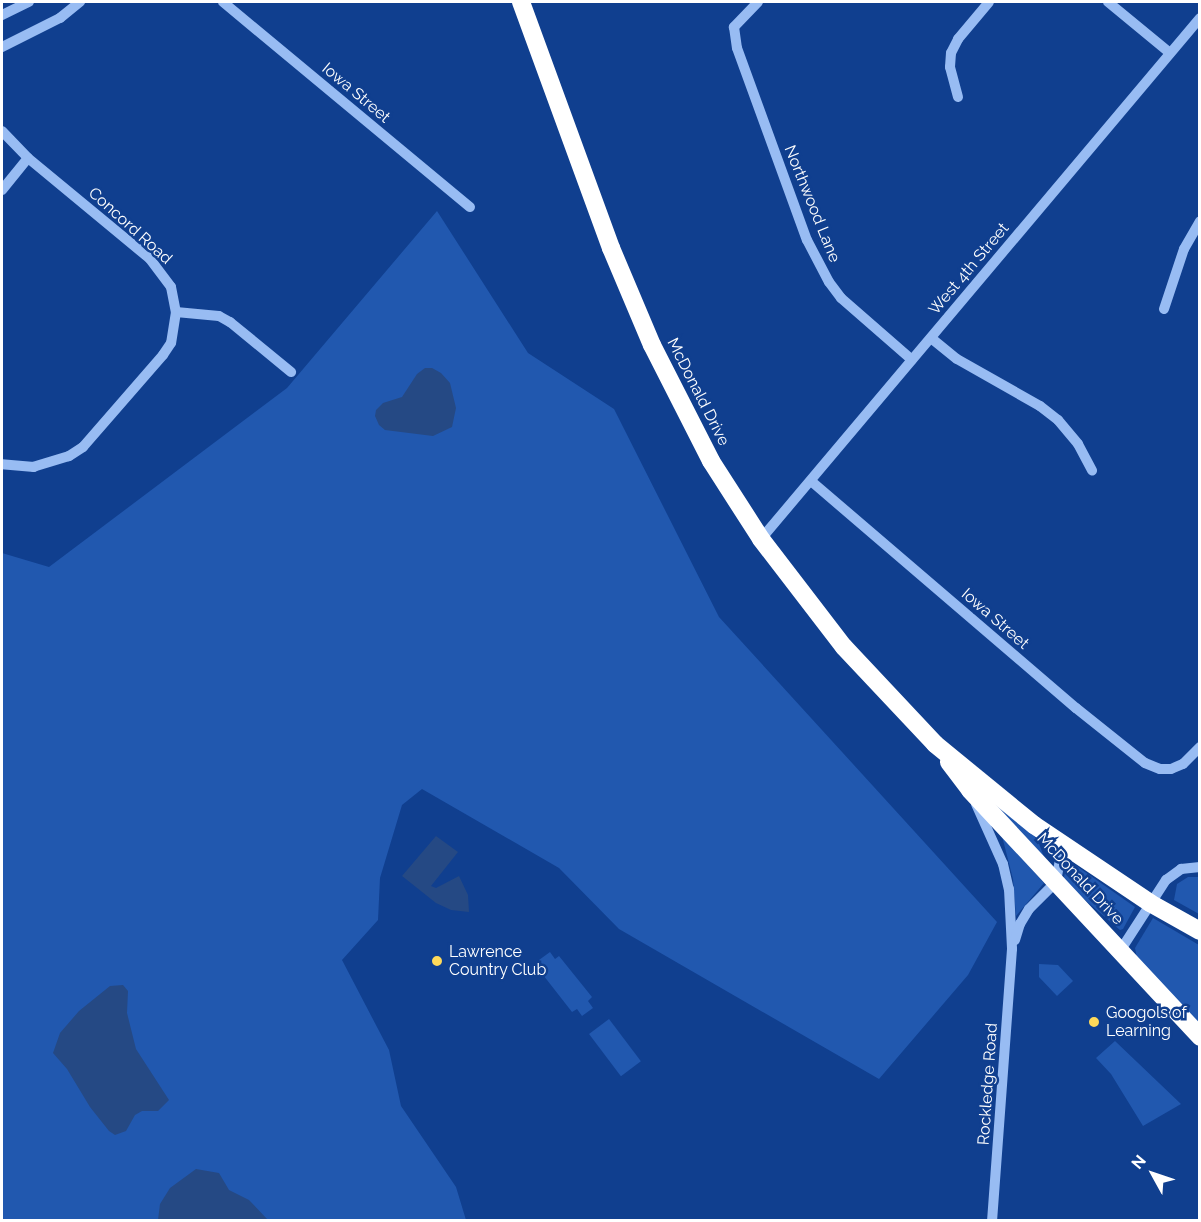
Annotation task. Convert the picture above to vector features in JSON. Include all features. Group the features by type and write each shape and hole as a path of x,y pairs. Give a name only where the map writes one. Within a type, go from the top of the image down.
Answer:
{"highway":[{"name":"McDonald Drive","path":"521,2 607,237 652,345 711,461 761,539 844,647 936,744 970,790 1200,1037"},
{"name":"McDonald Drive","path":"936,744 1063,844 1150,903 1200,931"}],"street":[{"path":"2,15 29,2"},
{"path":"2,47 60,18 80,2"},
{"name":"Iowa Street","path":"224,2 470,207"},
{"name":"Northwood Lane","path":"758,2 734,27 737,48 816,260 829,282 853,311 912,360"},
{"path":"958,97 950,67 951,53 958,39 989,2"},
{"path":"1108,2 1170,53"},
{"name":"West 4th Street","path":"761,539 1200,18"},
{"name":"Concord Road","path":"2,131 28,158 150,260 171,287 177,312"},
{"path":"2,190 28,158"},
{"path":"1164,309 1184,249 1200,221"},
{"path":"2,464 34,467 53,463 83,447 163,355 171,343 177,312 219,316 230,322 291,372"},
{"path":"931,338 957,359 1040,406 1058,420 1073,437 1092,470"},
{"name":"Iowa Street","path":"811,481 1076,708 1145,763 1166,769 1183,764 1200,747"},
{"path":"970,790 1003,864 1009,889 1012,949"},
{"path":"1012,949 1020,924 1029,909 1056,882 1063,844"},
{"path":"1120,951 1150,903 1172,874 1181,869 1200,867"},
{"name":"Rockledge Road","path":"992,1221 1012,949"}],"shaded area":[{"path":"437,211 528,353 614,409 719,617 997,922 968,975 879,1079 619,929 559,868 422,789 402,805 380,878 378,920 342,960 389,1050 401,1106 456,1187 466,1220 2,1220 2,553 49,567 287,388"},
{"path":"425,368 432,368 441,373 450,383 456,408 452,427 433,436 385,430 379,425 375,416 376,410 383,403 402,397 417,374"},
{"path":"981,789 1031,832 1038,841 1044,857"},
{"path":"436,836 458,852 431,886 436,888 459,876 468,895 469,912 451,910 436,903 402,876"},
{"path":"1002,836 1044,883 1016,916 1013,879"},
{"path":"1068,860 1135,907 1123,929 1120,930 1063,881"},
{"path":"1188,877 1199,877 1199,914 1174,900 1177,884"},
{"path":"1153,918 1199,945 1199,1024 1137,958 1135,948"},
{"path":"550,952 555,959 559,956 592,997 588,1001 593,1008 582,1016 577,1009 572,1012 540,971 544,967 539,960"},
{"path":"1039,964 1058,965 1073,981 1057,996 1039,977"},
{"path":"123,985 128,991 127,1013 136,1049 169,1100 158,1111 142,1111 135,1115 126,1131 115,1135 109,1131 90,1107 67,1069 53,1053 60,1033 79,1011 110,986"},
{"path":"609,1019 641,1061 621,1076 589,1034"},
{"path":"1115,1041 1181,1104 1143,1126 1111,1074 1096,1058"},
{"path":"196,1169 219,1173 229,1190 249,1200 268,1220 158,1220 160,1204 170,1188"}],"place":[{"name":"Lawrence Country Club","path":"437,961"},
{"name":"Googols of Learning","path":"1094,1022"}]}
